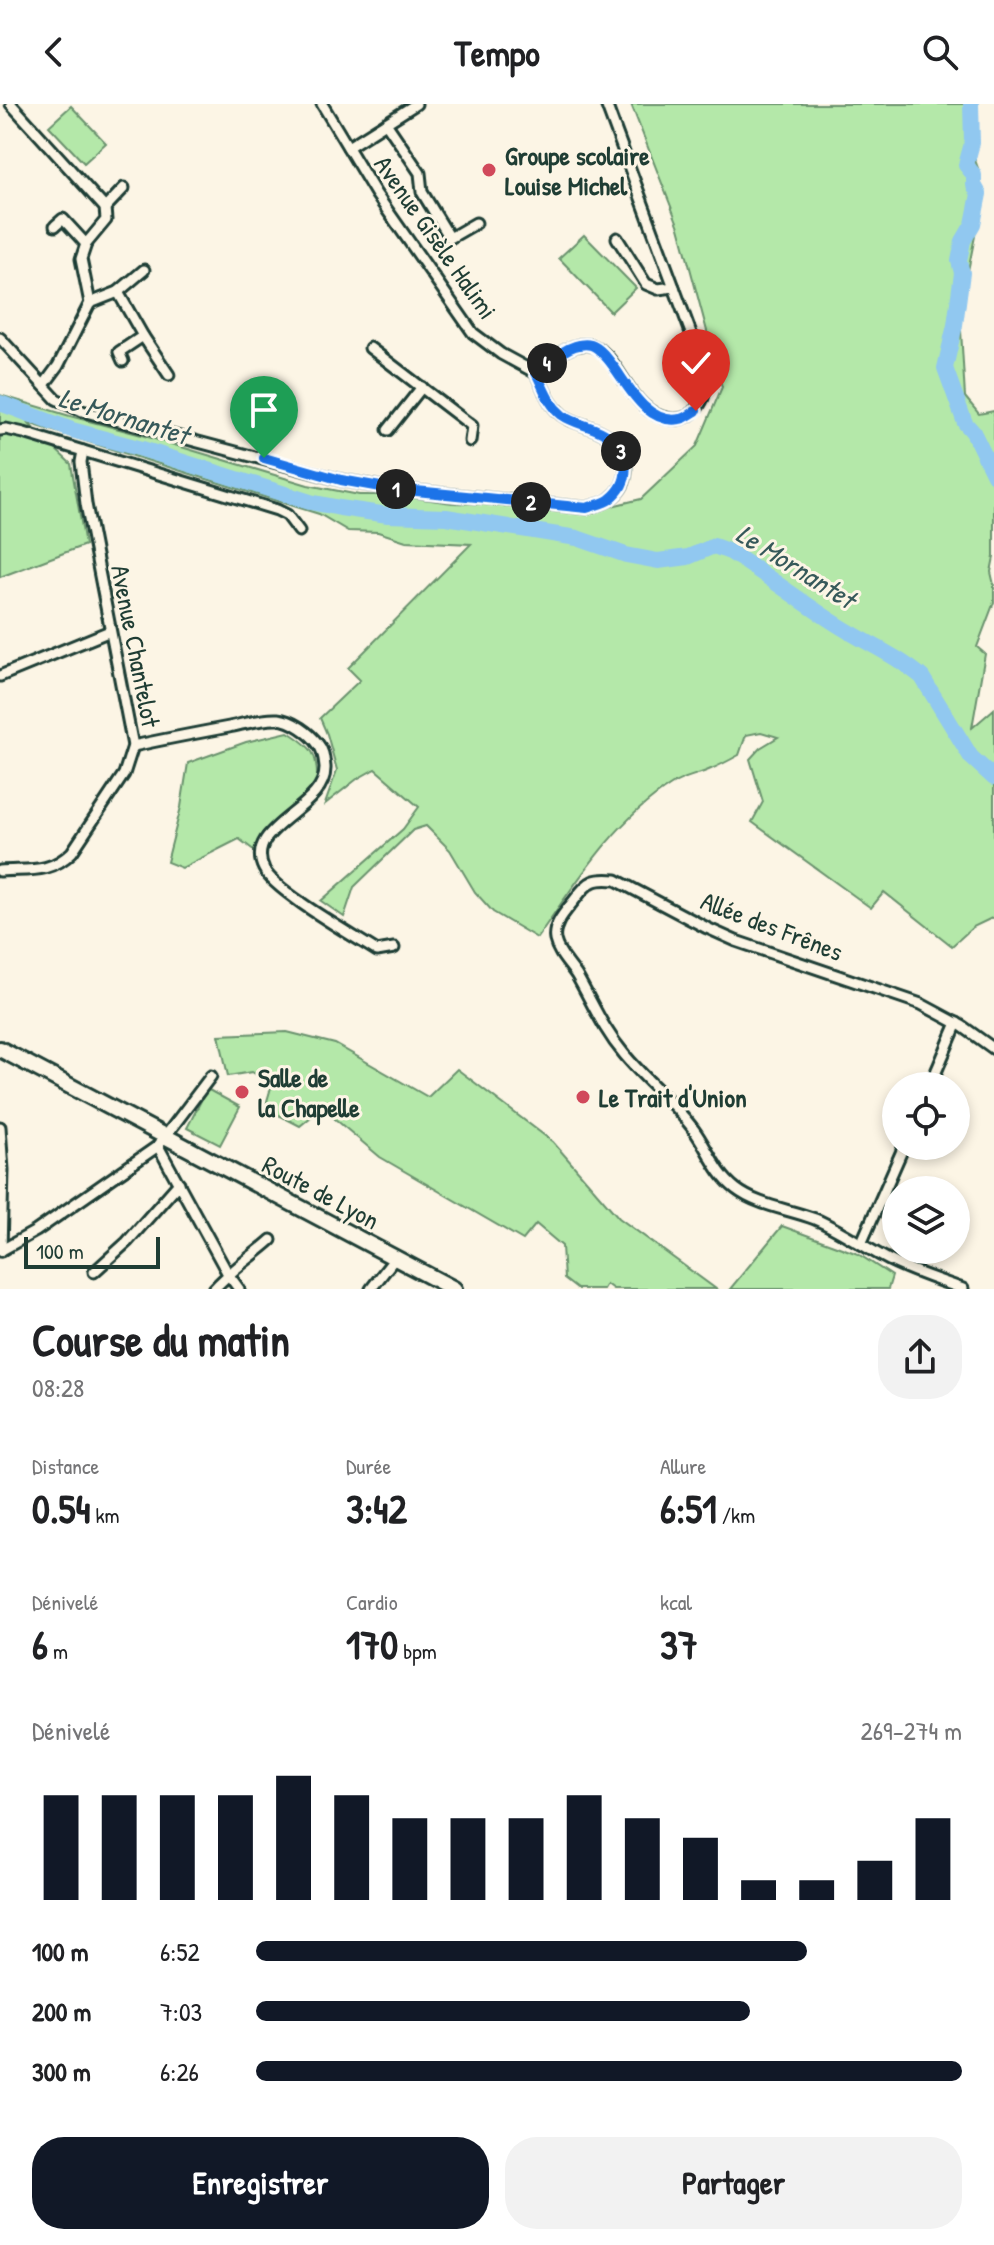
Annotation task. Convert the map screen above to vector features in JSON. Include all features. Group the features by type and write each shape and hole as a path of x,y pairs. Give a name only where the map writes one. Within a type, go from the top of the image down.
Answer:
{"main road":[{"name":"Route de Lyon","path":"0,1049 162,1141 454,1289"}],"street":[{"path":"11,104 105,208 106,220 86,244 81,259 90,303 58,366 44,385"},
{"name":"Avenue Gisèle Halimi","path":"322,104 376,194 473,333 501,354 536,373"},
{"path":"348,147 416,104"},
{"path":"0,338 56,399 82,411 341,480 386,488 587,508 609,501 625,484 627,466 619,448 607,435 564,416 550,403 536,373 575,346 592,345 605,356 641,405 662,418 681,420 696,411 705,396 706,381 701,360 606,104"},
{"path":"386,123 420,173 422,192 450,238 476,223"},
{"path":"105,208 124,188"},
{"path":"55,226 63,219 86,244"},
{"path":"617,238 646,284 658,289 674,287"},
{"path":"90,303 118,292 144,270"},
{"path":"118,292 169,375"},
{"path":"123,361 119,352 143,336"},
{"path":"370,348 472,426 470,441"},
{"path":"388,430 422,387"},
{"path":"0,430 24,433 277,510 287,515 299,531"},
{"name":"Avenue Chantelot","path":"0,871 50,868 63,861 124,774 133,746 86,504 81,462 83,451"},
{"path":"0,676 110,631"},
{"path":"133,746 279,719 306,732 324,756 325,776 321,787 262,844 264,869 281,888 377,951 394,948"},
{"name":"Allée des Frênes","path":"861,1244 814,1219 747,1196 727,1181 685,1118 609,1035 559,951 554,938 557,924 586,884 601,879 616,880 736,941 921,1004 957,1023"},
{"path":"936,1072 957,1023 994,1049"},
{"path":"1,1251 36,1231 162,1141 211,1076"},
{"path":"0,1127 3,1170 1,1251"},
{"path":"162,1141 179,1183 239,1289"},
{"path":"898,1160 861,1244 893,1262 963,1289"},
{"path":"94,1272 127,1242 179,1183"},
{"path":"214,1289 271,1240"},
{"path":"371,1289 395,1258"}],"green space":[{"path":"631,104 976,104 975,160 982,201 964,291 961,330 965,397 979,414 994,411 994,557 991,572 994,602 977,647 985,654 972,728 994,709 994,917 973,927 952,946 884,892 871,908 752,822 763,802 750,759 760,748 778,737 761,732 746,735 739,755 676,782 631,817 581,875 537,938 493,912 475,892 450,850 426,826 413,830 354,887 344,917 321,901 403,829 419,807 375,769 325,804 337,770 320,718 360,680 348,668 471,544 406,541 378,532 348,531 319,514 28,423 71,464 85,545 0,577 0,395 308,485 359,495 395,495 452,503 590,511 641,499 697,446 722,387 679,227"},
{"path":"71,106 106,143 84,163 49,126"},
{"path":"584,235 636,288 611,312 559,258"},
{"path":"288,732 313,753 317,785 263,832 255,851 239,839 182,868 167,862 188,763 246,742"},
{"path":"287,1032 335,1044 428,1097 457,1069 553,1142 619,1218 716,1289 613,1289 606,1284 603,1289 577,1289 564,1279 562,1246 536,1224 523,1240 380,1157 322,1108 300,1126 265,1108 272,1084 252,1072 228,1076 219,1035"},
{"path":"207,1089 240,1107 220,1145 187,1128"},
{"path":"782,1226 858,1254 892,1276 888,1289 730,1289"}],"waterway":[{"name":"Le Mornantet","path":"971,104 972,143 966,165 974,175 974,185 979,194 973,224 963,241 959,261 962,273 945,368 965,423 973,432 994,475"},
{"name":"Le Mornantet","path":"0,403 72,430 310,502 388,515 446,517 577,538 626,555 658,561 688,557 714,546 730,552 922,677 971,757 994,778"}],"place":[{"name":"Groupe scolaire Louise Michel","path":"489,170"},
{"name":"Salle de la Chapelle","path":"242,1092"},
{"name":"Le Trait d'Union","path":"583,1097"}],"route":[{"path":"264,458 341,480 386,488 587,508 609,501 625,484 627,466 619,448 607,435 564,416 550,403 536,373 575,346 592,345 605,356 641,405 662,418 681,420 696,411"}]}
